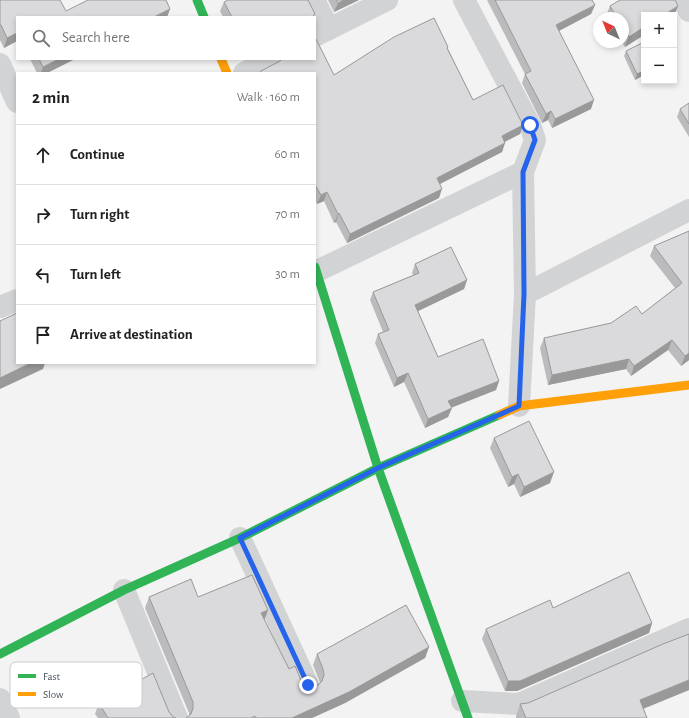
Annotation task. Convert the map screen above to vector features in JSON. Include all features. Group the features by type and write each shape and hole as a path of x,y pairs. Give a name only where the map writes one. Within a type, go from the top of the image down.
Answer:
{"street":[{"path":"197,0 204,16"},
{"path":"314,0 322,32 387,0"},
{"path":"464,0 530,125 535,140 523,172 524,294 519,406"},
{"path":"684,0 689,11"},
{"path":"222,60 227,72"},
{"path":"246,72 269,60"},
{"path":"0,64 16,100"},
{"path":"523,172 316,269 378,468 465,710 519,704 689,629"},
{"path":"524,294 689,210"},
{"path":"0,307 16,300"},
{"path":"0,654 124,590 240,538 378,468 519,406 689,385"},
{"path":"240,538 308,685"},
{"path":"124,590 177,718"},
{"path":"0,699 9,718"}],"building":[{"path":"0,0 60,0 66,11 88,0 166,0 170,9 156,16 16,16 16,34 7,38 0,25"},
{"path":"228,0 308,0 315,14 313,16 231,16 224,2"},
{"path":"336,0 344,0 338,3"},
{"path":"495,0 592,0 595,5 556,25 594,100 555,119 551,111 546,114 525,74 531,71"},
{"path":"620,0 675,0 678,6 669,12 641,12 641,29 629,37 629,12 614,12 610,6"},
{"path":"434,18 473,100 503,85 523,125 502,136 505,143 437,178 442,189 350,234 327,192 321,195 316,187 316,72 261,71 281,60 316,60 316,39 334,75 394,37"},
{"path":"641,44 641,72 637,74 626,51"},
{"path":"40,60 57,60 43,67"},
{"path":"689,103 689,124 680,109"},
{"path":"689,231 689,353 685,356 672,340 634,366 629,359 552,375 544,338 611,323 636,306 642,314 682,283 654,246"},
{"path":"451,247 467,280 415,305 438,357 483,339 499,381 448,401 452,408 428,419 408,373 397,378 378,334 389,330 373,292 419,273 415,264"},
{"path":"16,313 16,364 29,364 0,378 0,321"},
{"path":"529,421 554,472 524,487 518,474 512,477 494,438"},
{"path":"629,572 652,623 520,681 508,681 486,629 550,600 553,608"},
{"path":"252,575 268,610 261,613 289,669 295,666 301,680 305,684 310,686 318,685 322,681 324,675 323,669 317,654 406,605 429,647 349,692 292,718 256,718 255,716 251,718 186,718 191,714 193,702 149,597 191,579 198,597"},
{"path":"689,634 689,680 640,700 647,718 526,718 520,704 528,703"},
{"path":"153,673 169,712 176,718 108,718 102,708 142,708 142,679"}],"traffic: fast":[{"path":"197,0 204,16"},
{"path":"316,270 378,468 468,718"},
{"path":"0,654 124,590 240,538 378,468 499,415"}],"traffic: slow":[{"path":"221,60 227,72"},
{"path":"499,415 519,406 689,385"}],"route":[{"path":"308,685 240,538 378,468 519,406 524,294 523,172 535,140 530,125"}]}
